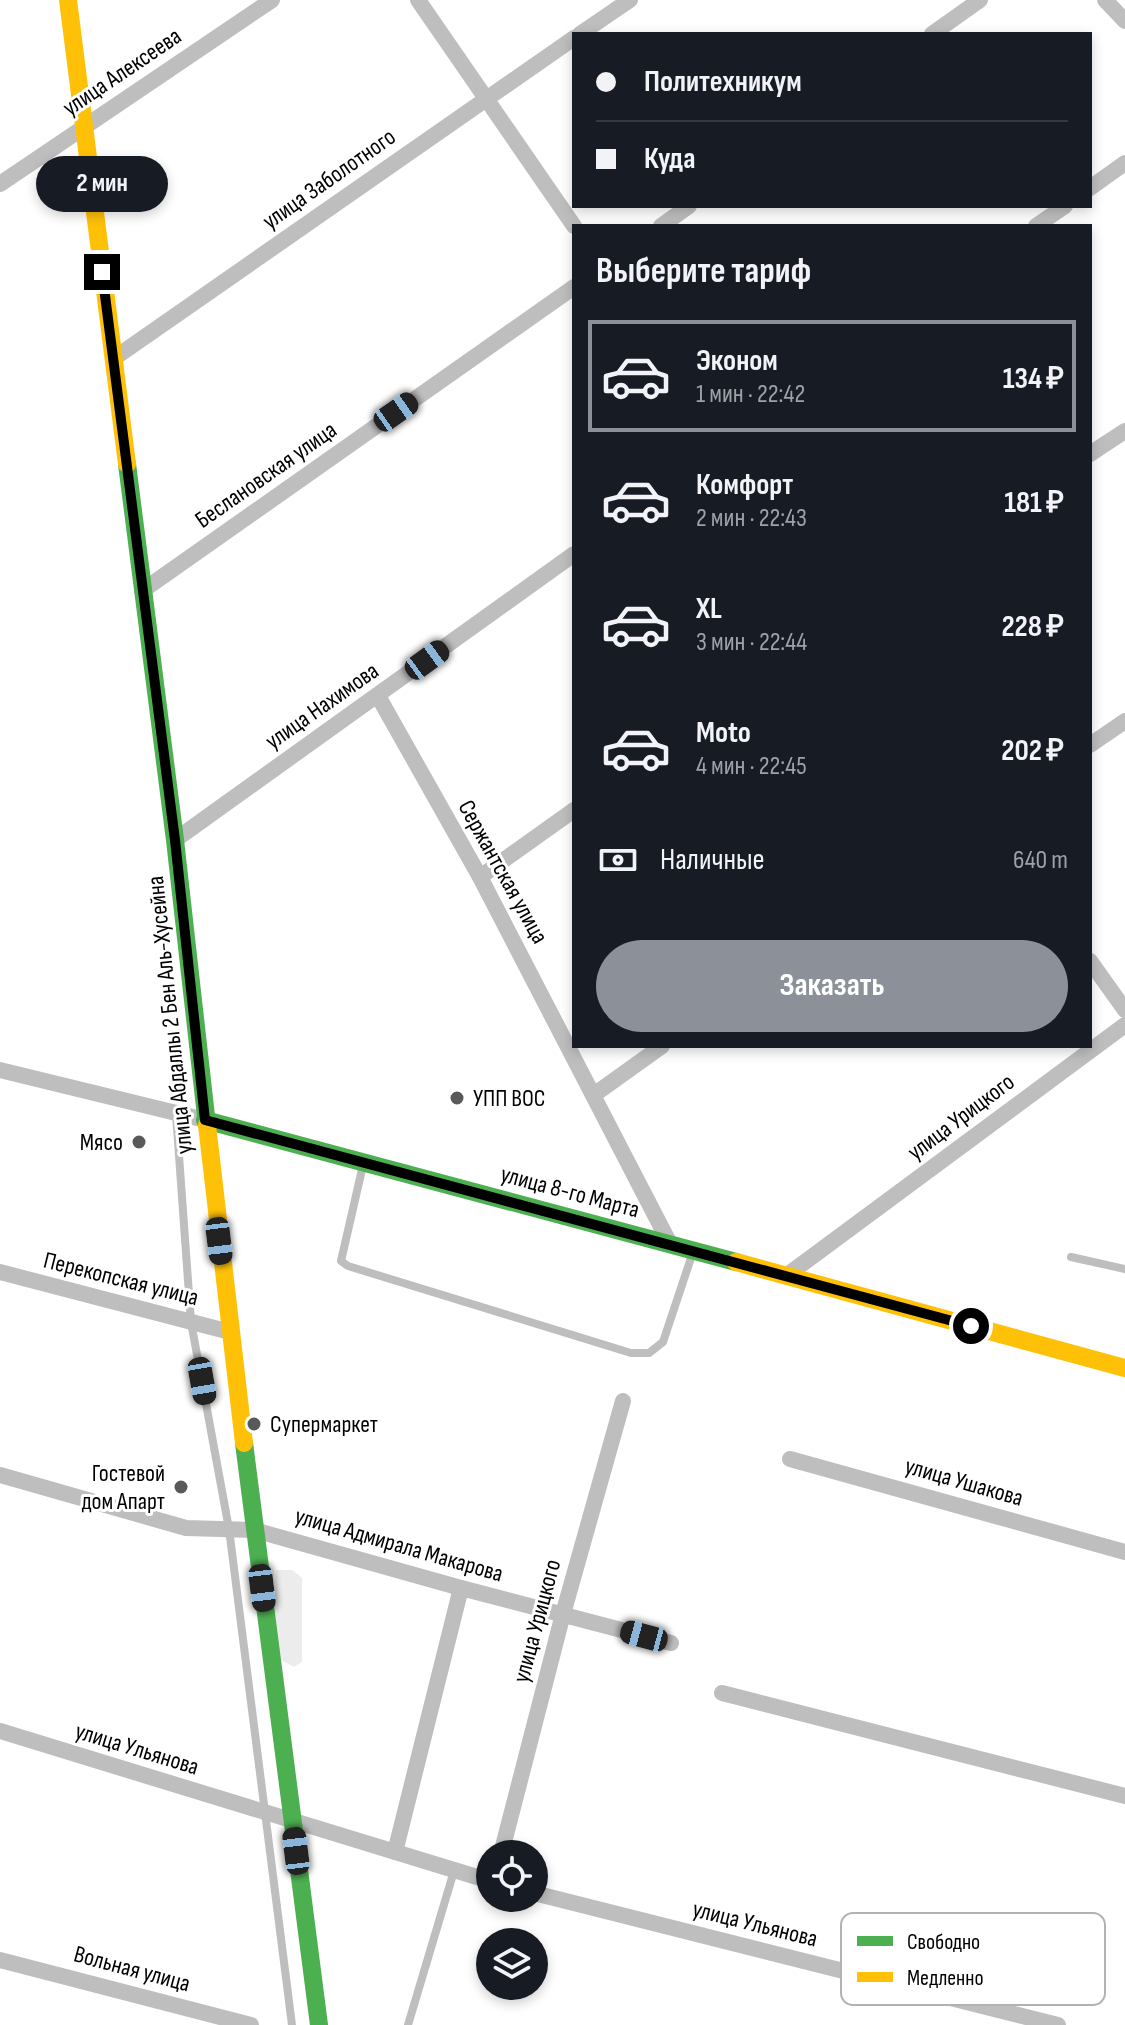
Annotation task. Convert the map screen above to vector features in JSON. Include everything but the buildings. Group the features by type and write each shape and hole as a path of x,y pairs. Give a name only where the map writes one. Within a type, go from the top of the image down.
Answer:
{"main road":[{"name":"улица Абдаллы 2 Бен Аль-Хусейна","path":"68,0 175,840 254,1530 319,2025"},
{"name":"улица 8-го Марта","path":"205,1120 1125,1368"}],"street":[{"name":"улица Алексеева","path":"0,184 272,0"},
{"path":"418,0 573,224"},
{"path":"583,32 630,0"},
{"path":"935,32 980,0"},
{"path":"1105,0 1125,21"},
{"name":"улица Заболотного","path":"113,359 572,39"},
{"path":"1092,187 1125,163"},
{"path":"664,224 686,208"},
{"path":"1039,224 1062,208"},
{"name":"Беслановская улица","path":"142,591 572,288"},
{"path":"1092,453 1125,431"},
{"name":"улица Нахимова","path":"175,840 572,555"},
{"name":"Сержантская улица","path":"378,696 480,877 670,1244"},
{"path":"1092,744 1125,721"},
{"path":"480,877 572,811"},
{"path":"1092,965 1124,1022"},
{"name":"улица Урицкого","path":"1092,1046 1124,1022"},
{"path":"595,1094 659,1048"},
{"name":"улица Урицкого","path":"786,1276 1089,1048"},
{"name":"улица 8-го Марта","path":"0,1070 205,1120"},
{"name":"Перекопская улица","path":"0,1272 230,1332"},
{"name":"улица Урицкого","path":"505,1840 563,1614 623,1401"},
{"name":"улица Ушакова","path":"790,1459 1125,1552"},
{"name":"улица Адмирала Макарова","path":"0,1475 186,1528 254,1530 671,1643"},
{"path":"395,1852 461,1588"},
{"path":"722,1693 1125,1796"},
{"name":"улица Ульянова","path":"0,1731 476,1877"},
{"name":"улица Ульянова","path":"548,1897 841,1970"},
{"name":"Вольная улица","path":"0,1960 251,2025"},
{"name":"улица Ульянова","path":"979,2005 1058,2025"}],"lane":[{"path":"176,1113 191,1322 229,1529 292,2025"},
{"path":"364,1161 341,1261 348,1266 631,1353 649,1353 663,1342 694,1252"},
{"path":"1071,1257 1125,1269"},
{"path":"408,2025 454,1871"}],"shaded area":[{"path":"276,1570 292,1570 302,1578 302,1662 294,1667 281,1660 274,1620"}],"traffic: fast":[{"path":"127,464 175,840 207,1125"},
{"path":"205,1120 736,1262"},
{"path":"244,1443 319,2025"}],"traffic: slow":[{"path":"68,0 127,464"},
{"path":"207,1125 244,1443"},
{"path":"736,1262 1125,1368"}],"place":[{"name":"УПП ВОС","path":"457,1098"},
{"name":"Мясо","path":"139,1142"},
{"name":"Супермаркет","path":"254,1424"},
{"name":"Гостевой дом Апарт","path":"181,1487"}],"route":[{"path":"102,272 175,840 205,1120 971,1326"}]}
